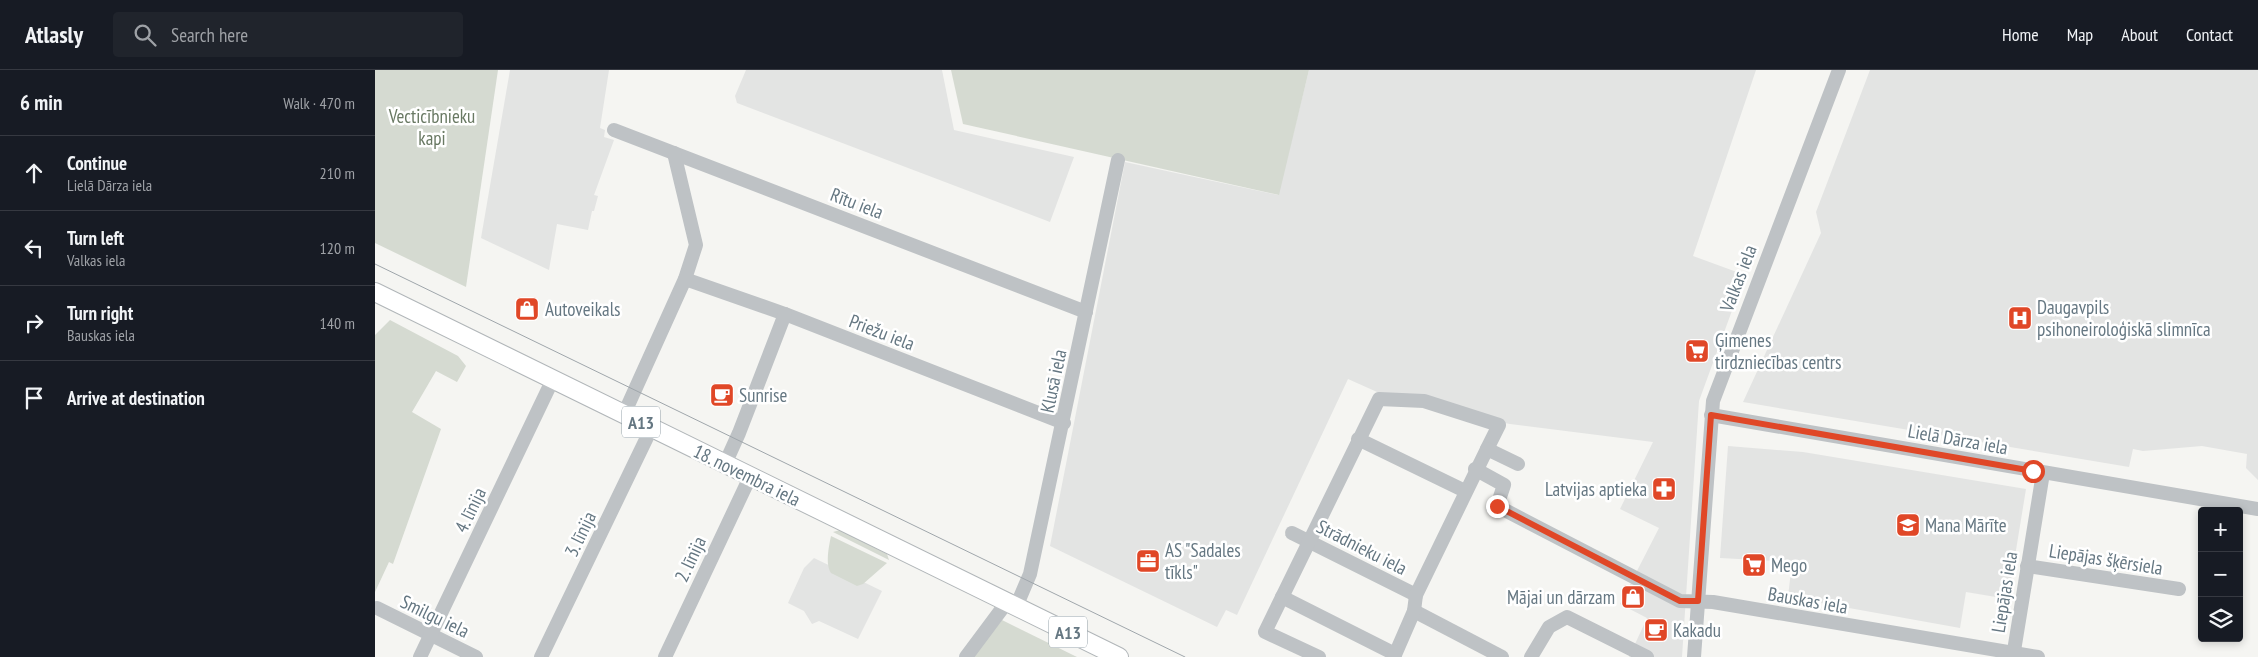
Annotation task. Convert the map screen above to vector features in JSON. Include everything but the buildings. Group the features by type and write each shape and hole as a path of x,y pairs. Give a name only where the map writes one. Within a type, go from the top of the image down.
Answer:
{"main road":[{"name":"18. novembra iela","path":"375,292 1119,657"}],"street":[{"name":"Valkas iela","path":"1694,657 1711,415 1718,386 1839,70"},
{"name":"Rītu iela","path":"614,130 1086,312"},
{"path":"624,414 685,279 696,245 674,153"},
{"name":"Klusā iela","path":"1011,604 1030,574 1064,423 1118,160"},
{"name":"Priežu iela","path":"685,279 785,314 1064,423"},
{"path":"725,464 785,314"},
{"name":"4. līnija","path":"419,657 553,379"},
{"path":"1282,598 1395,655 1414,610 1416,595 1475,469 1499,425 1424,401 1379,399 1265,632 1319,657"},
{"name":"Lielā Dārza iela","path":"1711,415 2043,473 2258,508"},
{"name":"3. līnija","path":"541,657 652,427"},
{"path":"1358,439 1465,492"},
{"path":"1487,449 1518,464"},
{"name":"Bauskas iela","path":"1475,469 1504,485 1497,506 1680,601 1698,601 2013,655 2038,657"},
{"name":"Liepājas iela","path":"2013,655 2043,473"},
{"name":"2. līnija","path":"665,657 750,476"},
{"name":"Strādnieku iela","path":"1292,533 1416,595"},
{"name":"Liepājas šķērsiela","path":"2027,566 2179,589"},
{"path":"966,657 1011,604"},
{"name":"Smilgu iela","path":"377,608 476,657"},
{"path":"1414,610 1502,657"},
{"path":"1531,657 1549,627 1567,617 1647,657"}],"shaded area":[{"path":"510,70 609,70 600,128 605,130 604,137 614,140 594,195 598,196 594,211 592,211 588,230 557,224 549,270 481,238"},
{"path":"746,70 942,70 954,130 1074,157 1050,222 737,103 735,96"},
{"path":"1309,70 1756,70 1693,256 1745,275 1699,401 1682,657 1629,657 1647,618 1620,604 1659,528 1620,509 1653,442 1510,424 1404,404 1348,379 1237,615 1226,610 1217,627 1050,546 1125,162 1278,195"},
{"name":"Daugavpils psihoneiroloģiskā slimnīca","path":"1870,70 2258,70 2258,480 2246,468 2247,454 2202,446 2143,451 2133,449 2129,467 1743,402 1821,233 1816,212"},
{"name":"Mana Mārīte","path":"1728,446 1803,452 2026,489 2008,599 1966,592 1960,628 1788,597 1792,562 1720,558"},
{"path":"814,558 882,591 858,639 819,621 812,624 804,611 788,603 804,568"}],"green space":[{"name":"Vecticībnieku kapi","path":"375,70 498,70 466,287 375,243"},
{"path":"951,70 1309,70 1279,195 963,124"},
{"path":"390,320 458,356 466,366 457,382 436,371 412,412 441,429 393,564 389,562 375,592 375,335"},
{"path":"840,530 887,554 889,560 833,532"},
{"path":"831,536 887,563 863,584 857,586 831,573 828,560"},
{"path":"1002,620 1077,657 972,657"}],"tram line":[{"path":"375,264 1185,657"}],"place":[{"name":"Autoveikals","path":"527,309"},
{"name":"Daugavpils psihoneiroloģiskā slimnīca","path":"2020,318"},
{"name":"Ģimenes tirdzniecības centrs","path":"1697,351"},
{"name":"Sunrise","path":"722,395"},
{"name":"Latvijas aptieka","path":"1664,489"},
{"name":"Mana Mārīte","path":"1908,525"},
{"name":"AS \"Sadales tīkls\"","path":"1148,561"},
{"name":"Mego","path":"1754,565"},
{"name":"Mājai un dārzam","path":"1633,597"},
{"name":"Kakadu","path":"1656,630"}],"route":[{"path":"1497,506 1680,601 1698,601 1711,415 2033,471"}]}
